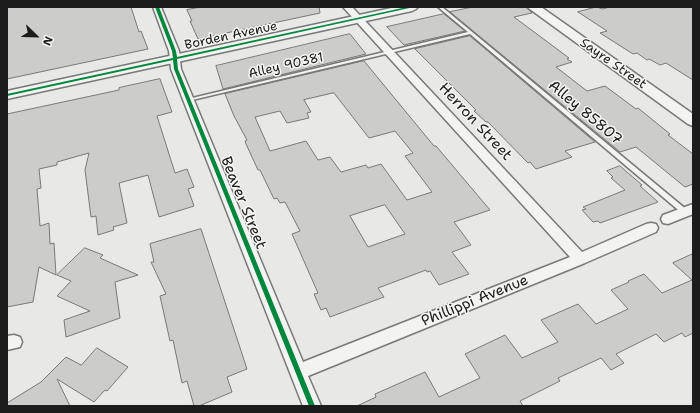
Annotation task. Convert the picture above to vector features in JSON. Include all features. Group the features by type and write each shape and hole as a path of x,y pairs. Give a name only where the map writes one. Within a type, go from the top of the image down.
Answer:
{"street":[{"name":"Beaver Street","path":"157,7 174,51 176,69 188,100 312,406"},
{"name":"Herron Street","path":"347,7 580,259"},
{"name":"Borden Avenue","path":"7,95 412,7"},
{"name":"Sayre Street","path":"532,7 693,121"},
{"path":"668,219 689,211"},
{"name":"Phillippi Avenue","path":"298,372 580,259 651,228"}],"lane":[{"name":"Alley 85807","path":"440,7 689,211"},
{"name":"Alley 90381","path":"188,100 470,33"}],"building":[{"path":"7,7 131,7 139,32 141,31 148,49 7,79"},
{"path":"201,7 319,7 320,13 198,39 187,10"},
{"path":"473,7 526,7 532,13 514,17 569,58 567,59 572,62 556,67 587,91 605,86 636,109 638,108 670,134 668,135 693,154 693,184 685,187 636,147 620,152 450,12"},
{"path":"597,7 602,9 610,7 693,7 693,80 666,63 660,65 649,59 647,60 637,53 633,54 600,33 607,31 578,12"},
{"path":"444,14 465,31 404,45 387,27"},
{"path":"350,34 366,54 223,89 216,66"},
{"path":"470,36 595,142 565,151 572,157 536,169 530,162 528,163 488,122 486,122 474,111 476,110 415,49"},
{"path":"364,61 434,146 436,146 490,210 454,222 471,245 452,252 469,274 439,285 430,271 427,272 426,270 378,288 384,297 330,317 326,308 321,310 314,294 318,293 292,234 300,231 285,202 280,203 277,198 274,199 260,170 258,170 246,144 245,141 247,140 234,116 225,94","holes":["334,93 369,138 395,131 413,153 405,156 432,192 407,200 381,164 368,168 366,165 341,172 330,157 318,160 306,141 270,151 255,117 280,111 287,123 309,118 307,113 311,112 304,100","385,205 405,234 368,247 350,216"]},
{"path":"160,79 172,112 157,116 175,173 187,169 194,187 188,189 194,206 159,217 148,175 119,183 127,223 113,227 114,230 98,235 96,216 91,217 85,170 89,153 57,162 57,165 39,169 41,188 37,189 40,226 49,223 50,244 54,243 56,275 39,267 33,302 7,307 7,114 119,90 119,88"},
{"path":"620,166 642,185 640,186 658,202 600,223 598,221 593,222 582,210 586,209 583,207 625,190 611,178 613,177 607,171"},
{"path":"201,229 247,369 227,377 232,392 199,406 194,406 187,381 182,383 173,340 170,341 160,296 166,294 151,262 154,262 150,244"},
{"path":"85,248 103,255 100,258 138,275 115,282 120,318 66,337 64,320 90,311 57,296 71,281 57,275"},
{"path":"693,254 693,333 685,337 682,333 664,342 656,334 616,354 624,363 611,370 601,358 558,378 560,381 520,401 523,406 357,406 376,397 375,394 425,372 439,397 480,378 465,354 505,335 522,358 558,342 541,320 578,304 596,324 628,309 611,290 629,282 628,281 644,274 662,293 692,280 673,263"},
{"path":"97,348 128,367 107,391 105,390 94,402 57,379 70,406 7,406 7,403 41,382 66,357 81,365"}],"cycle path":[{"path":"157,7 174,51 176,69 312,406"},
{"path":"7,95 412,7"}]}
